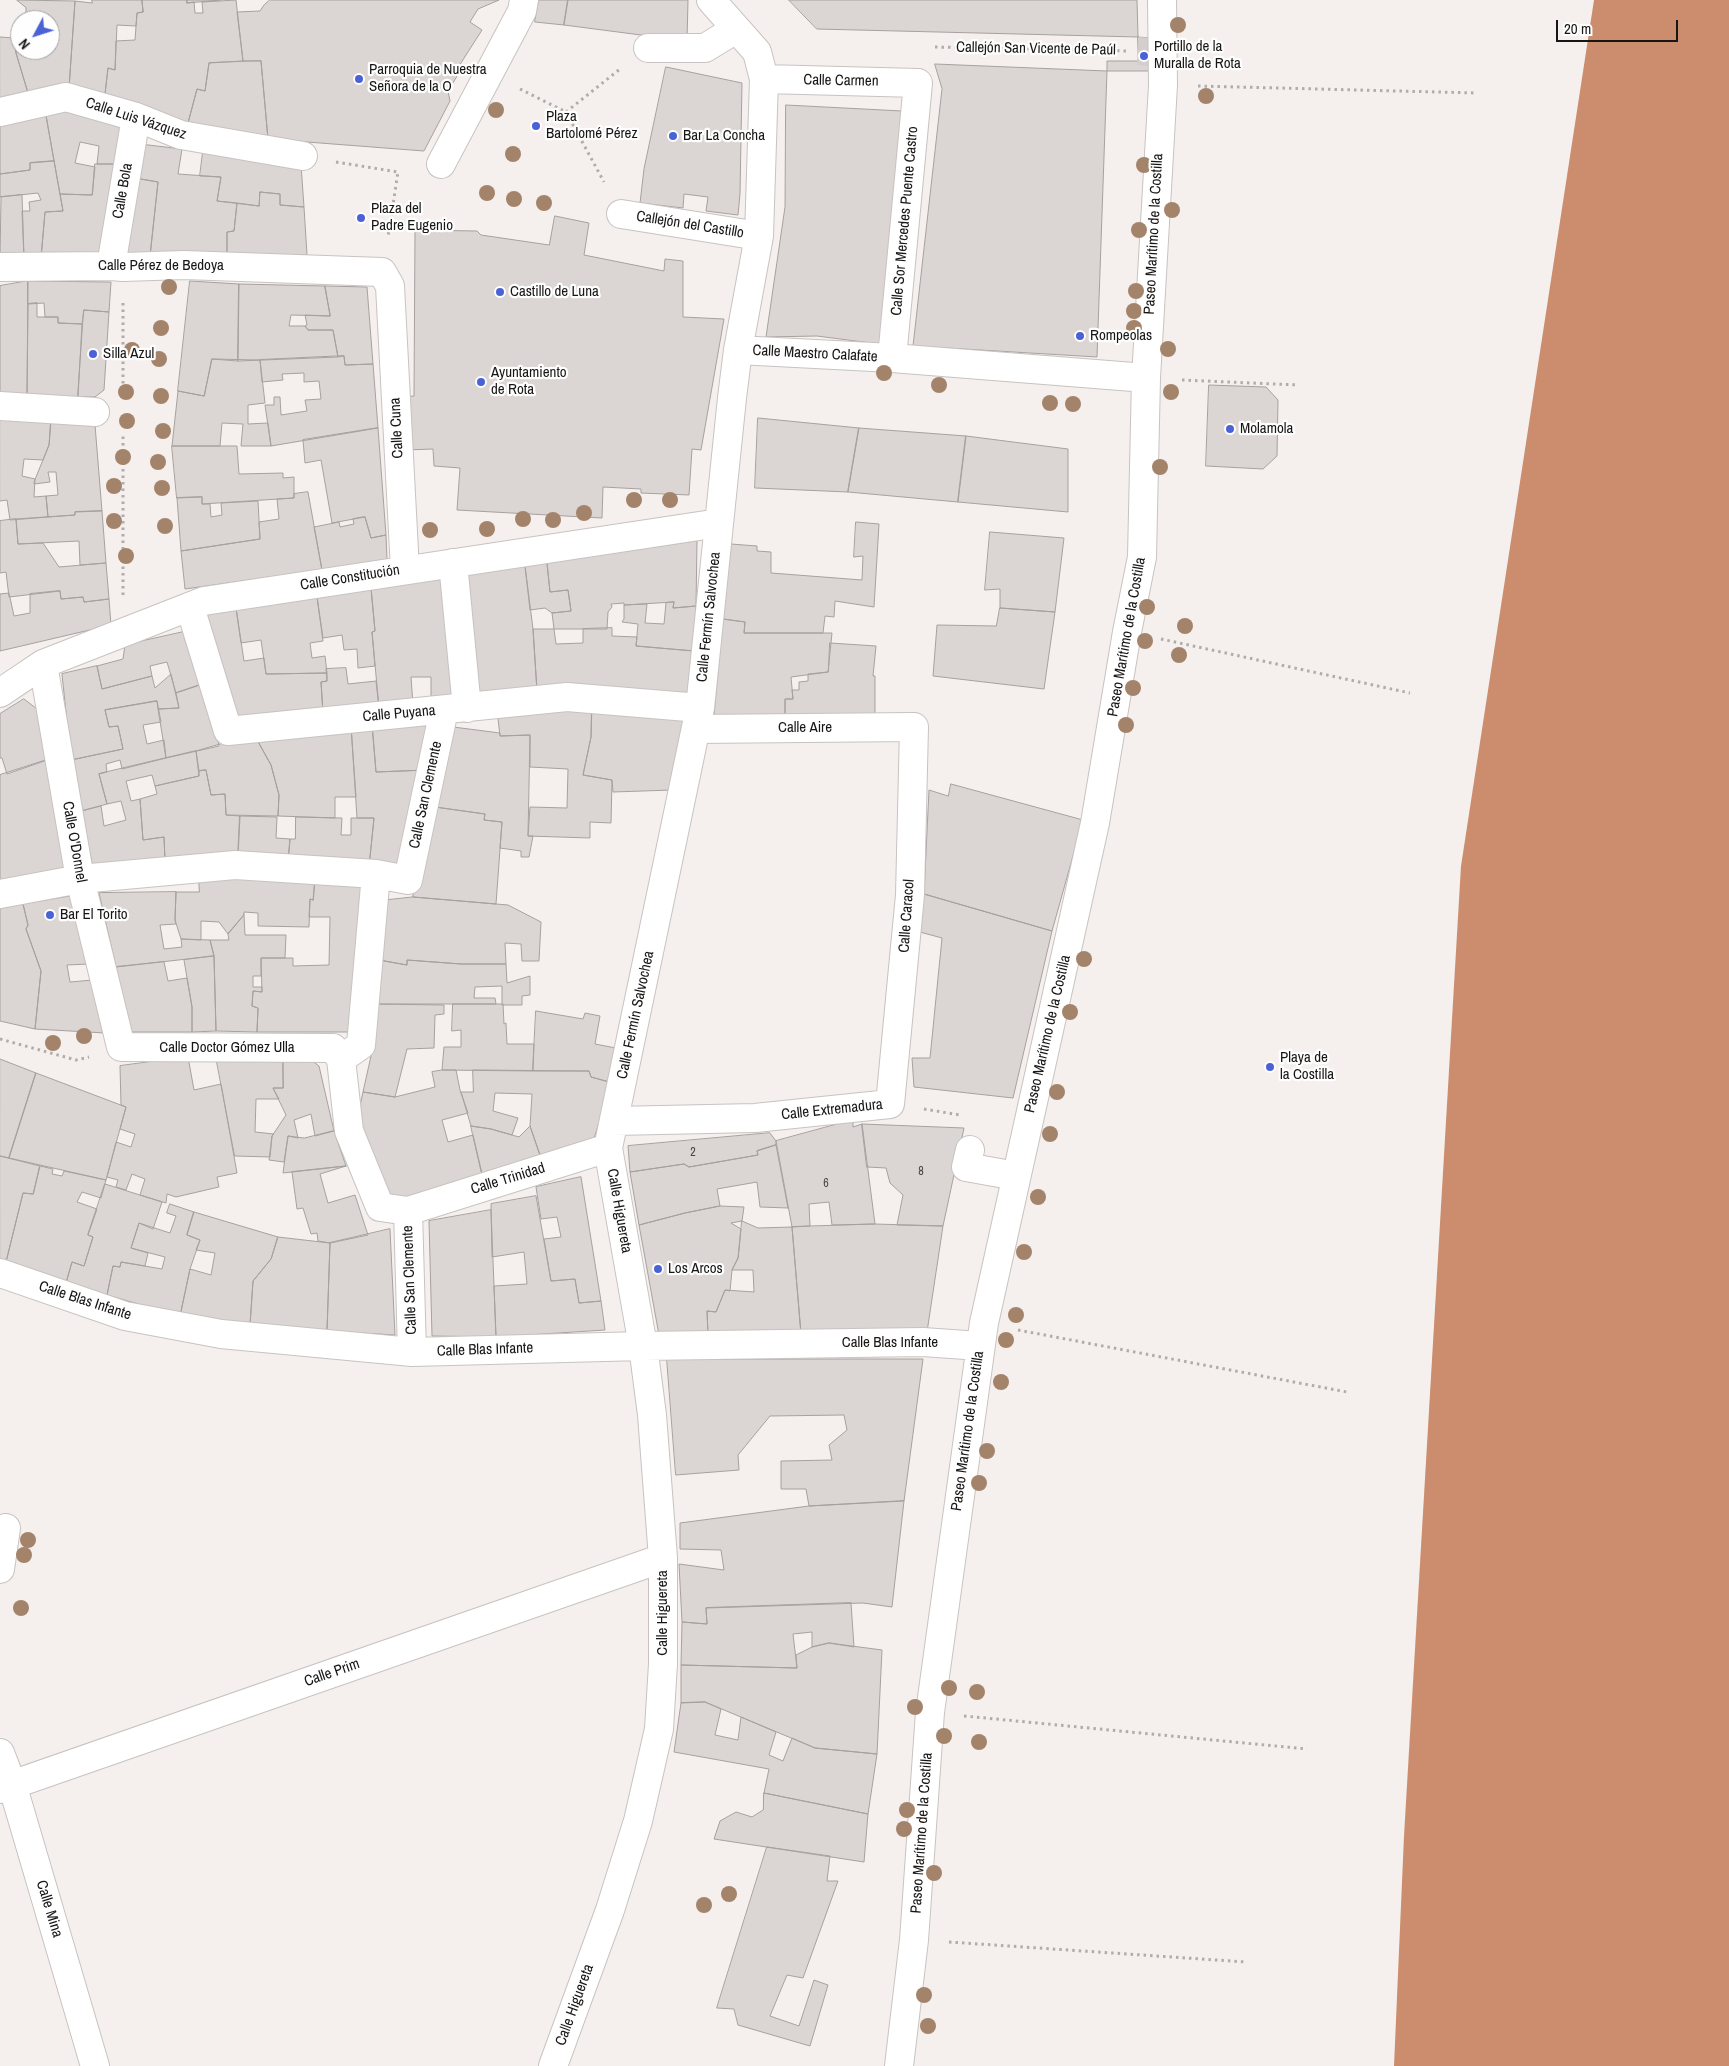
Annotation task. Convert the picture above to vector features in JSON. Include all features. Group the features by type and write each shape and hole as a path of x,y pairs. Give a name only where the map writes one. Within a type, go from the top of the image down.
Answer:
{"street":[{"path":"441,164 522,11 524,0"},
{"name":"Calle Fermín Salvochea","path":"608,1148 698,719 738,350 759,236 764,79 757,52 711,0"},
{"name":"Paseo Marítimo de la Costilla","path":"899,2066 914,1940 930,1712 982,1335 1095,823 1126,632 1142,557 1146,378 1163,85 1147,52 1162,0"},
{"path":"648,48 705,48 736,29"},
{"name":"Calle Carmen","path":"764,79 918,83"},
{"name":"Calle Sor Mercedes Puente Castro","path":"892,358 918,83"},
{"name":"Calle Luis Vázquez","path":"0,112 66,97 136,117 181,135 303,156"},
{"name":"Calle Bola","path":"117,266 136,117"},
{"name":"Callejón del Castillo","path":"622,214 759,236"},
{"name":"Calle Pérez de Bedoya","path":"0,267 184,265 323,269 386,279"},
{"name":"Calle Cuna","path":"386,279 405,570"},
{"name":"Calle Maestro Calafate","path":"738,350 892,358 1146,378"},
{"path":"0,406 95,412"},
{"name":"Calle Constitución","path":"0,693 43,664 204,601 719,523"},
{"name":"Calle San Clemente","path":"376,874 408,880 455,709 453,563"},
{"name":"Calle Puyana","path":"190,607 228,731 567,697 698,719"},
{"name":"Calle O'Donnel","path":"43,664 80,880 121,1047"},
{"name":"Calle Aire","path":"698,719 914,727"},
{"name":"Calle Caracol","path":"890,1104 910,895 914,727"},
{"path":"0,894 80,880 235,865 376,874 361,1045 337,1053"},
{"name":"Calle Doctor Gómez Ulla","path":"121,1047 337,1053"},
{"name":"Calle San Clemente","path":"337,1053 349,1131 380,1207 408,1211 412,1352"},
{"name":"Calle Extremadura","path":"614,1122 755,1118 890,1104"},
{"name":"Calle Trinidad","path":"408,1211 608,1148"},
{"name":"Calle Higuereta","path":"553,2066 610,1910 638,1821 659,1729 663,1664 663,1558 652,1415 643,1346 608,1148"},
{"path":"970,1150 966,1167 1016,1176"},
{"name":"Calle Blas Infante","path":"0,1273 126,1316 221,1334 412,1352 923,1342 982,1335"},
{"path":"0,1569 6,1528"},
{"name":"Calle Prim","path":"6,1786 663,1558"},
{"name":"Calle Mina","path":"0,1753 6,1786 95,2066"}],"path":[{"name":"Callejón San Vicente de Paúl","path":"935,47 1147,52"},
{"path":"566,112 648,48"},
{"path":"489,73 566,112 622,214"},
{"path":"1163,85 1477,93"},
{"path":"303,156 398,172 386,279"},
{"path":"117,266 123,394"},
{"path":"1146,378 1298,385"},
{"path":"123,433 124,633"},
{"path":"1126,632 1410,693"},
{"path":"0,1039 76,1060 113,1051 121,1047"},
{"name":"Calle Extremadura","path":"890,1104 977,1117 970,1150"},
{"path":"982,1335 1346,1392"},
{"path":"930,1712 1307,1748"},
{"path":"914,1940 1246,1962"}],"shaded area":[{"path":"1594,0 1729,0 1729,2066 1394,2066 1404,1836 1461,866"}],"building":[{"path":"17,0 75,1 69,88 28,93 18,60 60,60 60,10 26,10"},
{"path":"92,0 142,0 143,12 137,13 136,26 117,25 115,70 108,68 105,94 69,88 75,1 92,3"},
{"path":"142,0 187,0 187,3 194,2 195,13 203,13 202,2 236,0 243,61 209,63 205,91 197,89 188,123 105,94 108,68 115,70 116,41 135,40 137,13 143,12"},
{"path":"187,0 221,0 187,3"},
{"name":"Parroquia de Nuestra Señora de la O","path":"270,0 499,0 478,9 470,22 482,30 459,66 462,68 448,91 450,101 424,151 268,139 261,61 243,61 237,12 260,11"},
{"path":"539,0 568,0 564,25 535,22"},
{"path":"568,0 688,0 687,41 564,25"},
{"path":"789,0 1137,0 1138,37 817,29"},
{"path":"0,37 10,38 10,60 18,60 28,93 0,99"},
{"name":"Portillo de la Muralla de Rota","path":"1138,37 1150,38 1150,71 1107,71 1107,61 1138,61"},
{"path":"261,61 268,139 188,123 197,89 205,91 209,63"},
{"path":"935,64 1107,71 1097,357 913,346 942,89"},
{"path":"666,67 742,83 738,215 706,211 708,197 684,194 683,208 640,203 644,169"},
{"path":"786,105 902,111 886,345 817,336 766,337 785,207"},
{"path":"58,106 128,123 121,164 97,164 99,146 80,142 75,163 95,167 92,195 60,194 45,110"},
{"path":"45,110 54,161 30,163 30,170 0,174 0,125"},
{"path":"140,144 182,149 178,174 221,177 217,201 237,203 234,231 227,232 227,256 150,256 158,182 135,178"},
{"path":"203,152 301,165 304,207 280,205 280,194 260,192 259,206 217,201 221,177 200,176"},
{"path":"54,161 63,211 45,212 41,258 24,258 22,211 30,211 29,202 41,200 38,193 0,197 0,174 30,170 30,163"},
{"path":"95,164 121,164 105,263 41,258 45,212 63,211 60,194 92,195"},
{"path":"135,178 158,182 150,256 123,256"},
{"path":"260,192 280,194 280,205 304,207 307,255 227,256 227,232 234,231 237,203 259,206"},
{"path":"22,195 24,258 0,258 1,197"},
{"path":"555,216 589,223 584,255 664,271 665,259 683,261 683,317 724,319 701,450 692,449 689,495 641,493 641,489 603,487 602,518 457,510 460,468 434,466 433,449 405,450 403,397 414,396 415,230 477,231 481,235 549,245"},
{"path":"28,281 111,282 109,312 84,310 82,324 58,323 58,317 45,317 44,303 28,304"},
{"path":"28,281 27,395 0,394 0,286"},
{"path":"190,281 239,284 238,361 212,359 204,396 178,391"},
{"path":"239,284 325,286 330,316 291,315 289,326 305,326 308,330 333,330 338,357 238,361"},
{"path":"325,286 367,287 373,364 345,365 344,356 338,357 333,330 308,330 305,326 307,325 305,315 330,316"},
{"path":"37,303 37,317 58,317 58,323 82,324 78,397 27,395 28,304"},
{"path":"84,310 109,312 104,390 95,397 78,397"},
{"path":"344,356 345,365 373,364 378,428 271,446 265,405 274,405 274,397 280,397 281,415 307,411 305,400 321,399 319,381 304,382 304,373 282,374 283,380 262,382 260,360"},
{"path":"212,359 260,360 265,403 248,405 248,424 268,423 271,446 241,446 243,424 222,423 220,446 172,446 178,391 204,396"},
{"path":"1209,385 1266,387 1278,400 1277,456 1263,469 1206,466"},
{"path":"0,418 51,421 49,445 43,460 24,459 22,476 35,479 34,497 46,496 48,517 10,520 7,500 0,501"},
{"path":"758,418 859,428 848,492 755,488"},
{"path":"51,421 95,425 102,511 75,512 75,515 48,517 46,496 58,495 56,472 48,472 50,482 34,484 34,482 49,445"},
{"path":"378,428 386,535 371,538 365,517 332,523 321,460 305,463 303,440"},
{"path":"859,428 966,436 958,502 848,492"},
{"path":"966,436 1068,449 1068,512 958,502"},
{"path":"172,446 237,446 239,474 283,473 283,478 294,477 294,498 202,504 202,497 177,498"},
{"path":"308,492 322,570 185,589 181,551 260,539 259,522 279,519 277,499 294,498 294,494"},
{"path":"202,497 202,504 210,504 211,517 222,515 221,503 258,501 260,539 181,551 177,498"},
{"path":"102,511 106,563 80,565 79,541 18,544 16,519 75,515 75,512"},
{"path":"365,517 371,538 386,535 387,560 322,570 314,527 339,522 340,527 354,524 353,519"},
{"path":"16,519 18,544 43,543 59,567 106,563 109,599 84,602 83,597 61,599 60,591 9,597 6,572 0,573 0,521"},
{"path":"856,522 879,524 874,607 835,601 834,617 825,616 823,633 744,633 745,622 723,619 731,544 757,546 757,551 771,552 771,573 862,580 863,556 854,557"},
{"path":"990,532 1064,538 1055,612 1000,608 1000,589 985,590"},
{"path":"697,541 696,606 673,608 674,602 611,604 612,607 608,612 607,629 554,629 552,613 571,611 568,590 550,592 547,563"},
{"path":"547,563 550,592 568,590 571,611 552,613 545,608 530,610 525,566"},
{"path":"525,566 533,629 537,691 478,697 464,574"},
{"path":"445,577 453,701 431,703 431,677 411,677 413,705 379,708 372,632 375,631 371,588"},
{"path":"371,588 375,631 372,632 375,666 358,668 357,649 344,650 342,635 323,638 317,597"},
{"path":"60,591 61,599 83,597 84,602 109,599 111,625 0,651 0,594 9,593 14,616 30,613 30,594"},
{"path":"317,597 323,641 310,643 312,658 325,656 327,673 266,674 261,640 241,643 236,608"},
{"path":"674,602 673,608 696,606 694,651 636,646 638,624 622,622 624,619 624,605 647,604 645,623 664,624 666,603"},
{"path":"236,608 244,661 264,658 266,674 327,673 327,681 321,682 323,713 236,721 204,613"},
{"path":"1000,608 1055,612 1044,689 933,676 937,625 996,626"},
{"path":"723,619 745,622 744,633 832,633 828,672 791,677 793,699 785,699 785,721 714,720"},
{"path":"612,628 612,636 637,637 636,646 694,651 693,696 537,691 533,629 554,629 556,644 583,643 583,629"},
{"path":"188,631 206,683 176,693 167,662 150,666 152,676 102,689 97,666 123,659 125,645"},
{"path":"830,643 876,646 873,676 875,676 875,714 785,721 785,699 793,699 792,690 799,690 799,682 808,681 808,674 828,672"},
{"path":"97,666 102,689 152,676 155,688 171,674 179,708 158,709 157,701 105,710 109,727 118,726 123,749 71,760 62,674"},
{"path":"346,668 348,684 376,681 379,708 323,713 321,682 327,681 326,669"},
{"path":"206,683 219,746 166,758 158,709 179,708 176,693"},
{"path":"24,699 37,709 47,760 7,774 2,758 0,758 0,714"},
{"path":"157,701 161,722 143,725 147,744 164,740 166,758 122,769 120,760 106,764 107,772 99,774 107,804 81,811 71,760 123,749 118,726 109,727 105,710"},
{"path":"592,703 591,737 583,775 612,780 611,823 590,822 590,838 528,836 530,807 567,808 568,769 530,767 530,735 500,736 497,710"},
{"path":"592,703 686,714 672,790 613,792 612,780 583,775 591,737"},
{"path":"425,722 428,728 426,770 376,772 372,724"},
{"path":"372,724 376,772 426,770 406,872 369,867 374,818 357,818 351,726"},
{"path":"351,726 356,797 335,797 335,818 278,816 279,795 271,765 256,738"},
{"path":"453,727 500,733 500,736 530,735 528,836 533,836 529,857 521,857 521,851 500,848 502,822 484,820 485,814 435,807"},
{"path":"256,738 271,765 279,795 278,816 226,815 225,794 211,795 206,770 199,771 196,751 237,739"},
{"path":"196,751 199,776 155,786 152,775 126,781 131,801 140,799 143,840 164,837 165,861 93,868 81,811 101,806 104,826 126,820 121,801 107,804 99,774"},
{"path":"47,760 68,871 0,883 0,775"},
{"path":"206,770 211,795 225,794 226,815 240,816 238,857 165,861 164,837 143,840 140,799 157,794 155,786 199,776 199,771"},
{"path":"951,784 1083,820 1052,931 924,894 929,790 948,796"},
{"path":"435,807 485,814 484,820 502,822 496,904 413,897"},
{"path":"240,816 277,817 276,838 290,839 288,861 238,857"},
{"path":"296,817 342,818 341,835 351,835 351,818 374,818 369,867 288,861 290,839 295,839"},
{"path":"199,878 315,880 313,900 310,899 309,927 258,926 258,913 244,912 244,915 228,934 219,922 201,921 201,940 181,939 175,920 176,892 199,892"},
{"path":"315,880 368,888 355,1032 257,1032 258,1008 252,1006 253,991 262,992 261,958 293,958 293,966 329,965 330,917 309,917 310,899 313,900"},
{"path":"176,892 176,924 160,925 164,949 182,947 181,939 210,940 214,956 116,967 99,893"},
{"path":"924,894 1052,931 1013,1098 914,1087 912,1058 930,1058 942,938 916,931"},
{"path":"73,896 89,964 67,965 70,982 93,980 105,1033 35,1029 41,971 26,929 28,925 23,904"},
{"path":"413,897 508,905 541,922 539,961 522,961 521,944 505,943 506,964 461,964 407,960 407,965 379,960 388,900"},
{"path":"23,904 28,925 26,929 41,971 35,1029 0,1021 0,907"},
{"path":"244,915 245,935 286,935 285,958 261,958 261,976 253,976 253,987 262,987 262,992 253,991 252,1006 258,1008 257,1032 216,1031 214,956 210,940 229,940 228,934"},
{"path":"214,956 216,1031 192,1032 192,1007 184,960"},
{"path":"379,960 407,965 407,960 461,964 506,964 507,983 530,976 530,995 522,996 522,1005 502,1005 502,986 475,987 474,998 495,998 496,1004 373,1004"},
{"path":"164,962 168,981 187,978 192,1007 192,1032 130,1032 116,967"},
{"path":"373,1004 444,1005 444,1014 435,1015 434,1048 407,1049 395,1097 363,1092 373,1047"},
{"path":"453,1004 503,1004 507,1044 534,1044 533,1071 442,1070 444,1047 461,1047 461,1030 452,1031"},
{"path":"536,1011 583,1019 585,1013 600,1016 595,1044 621,1049 613,1083 591,1077 589,1071 533,1071"},
{"path":"188,1057 194,1090 221,1084 237,1173 217,1177 219,1187 176,1197 167,1194 166,1203 140,1195 145,1179 132,1174 126,1190 116,1187 118,1180 107,1177 116,1142 131,1147 135,1134 120,1129 126,1107 121,1105 120,1066"},
{"path":"216,1057 283,1059 283,1088 273,1088 279,1099 256,1099 255,1132 274,1134 272,1136 270,1157 235,1156"},
{"path":"0,1059 36,1073 9,1158 0,1156"},
{"path":"283,1059 311,1060 319,1066 334,1131 315,1136 311,1114 294,1120 298,1138 288,1136 284,1162 269,1160 272,1136 286,1115 273,1088 283,1088"},
{"path":"456,1070 460,1090 468,1113 442,1120 448,1142 473,1135 483,1178 388,1205 356,1124 363,1092 395,1097 435,1087 432,1072"},
{"path":"473,1070 589,1071 591,1077 613,1083 594,1138 542,1161 530,1126 532,1094 495,1093 493,1111 518,1118 512,1135 471,1126 461,1092 473,1092"},
{"path":"36,1073 126,1107 106,1180 9,1158"},
{"path":"853,1120 853,1127 862,1124 875,1224 832,1225 829,1202 809,1204 810,1226 792,1227 776,1141"},
{"path":"862,1124 964,1128 943,1226 897,1225 903,1195 890,1183 886,1168 867,1167"},
{"path":"471,1126 491,1129 519,1137 530,1126 542,1161 483,1178"},
{"path":"334,1131 346,1166 283,1173 288,1136 304,1138"},
{"path":"770,1133 776,1141 776,1145 757,1151 758,1155 689,1167 684,1164 630,1172 628,1146"},
{"path":"776,1145 788,1208 760,1207 757,1182 717,1189 720,1206 639,1225 630,1172 684,1164 689,1167 758,1155 757,1151"},
{"path":"0,1156 40,1166 33,1194 23,1193 6,1262 0,1260"},
{"path":"40,1166 53,1169 52,1174 62,1176 64,1171 106,1180 101,1198 82,1192 77,1202 97,1209 88,1235 93,1237 84,1266 72,1262 66,1283 6,1262 23,1193 33,1194"},
{"path":"346,1166 320,1174 328,1203 355,1195 368,1235 330,1243 318,1241 317,1233 311,1234 303,1208 297,1209 292,1172"},
{"path":"581,1177 601,1301 579,1303 575,1279 551,1281 544,1239 561,1237 557,1217 541,1219 536,1187"},
{"path":"105,1184 162,1202 153,1229 139,1223 131,1248 148,1253 145,1266 121,1262 120,1267 113,1266 107,1295 66,1283 72,1262 84,1266 93,1237 88,1235"},
{"path":"536,1196 551,1281 575,1279 579,1303 601,1301 605,1330 496,1337 494,1286 527,1284 524,1252 492,1257 491,1204"},
{"path":"170,1204 194,1212 187,1235 200,1240 190,1269 180,1316 107,1295 113,1266 120,1267 121,1262 162,1269 165,1257 131,1248 139,1223 170,1233 176,1216 167,1213"},
{"path":"720,1206 744,1207 742,1221 731,1223 741,1229 738,1258 732,1270 730,1291 725,1290 716,1312 707,1311 708,1334 659,1335 639,1225"},
{"path":"491,1210 496,1337 432,1336 429,1221"},
{"path":"194,1212 278,1237 271,1259 253,1281 250,1325 180,1316 190,1269 211,1275 215,1253 196,1250 200,1240 187,1235"},
{"path":"742,1221 758,1228 792,1227 801,1334 708,1334 707,1311 716,1312 725,1290 754,1292 753,1270 732,1270 738,1258"},
{"path":"875,1224 943,1226 927,1332 801,1334 792,1227"},
{"path":"390,1229 395,1335 327,1331 330,1243"},
{"path":"278,1237 330,1243 327,1331 250,1325 253,1281 271,1259"},
{"path":"667,1359 923,1359 904,1501 809,1506 806,1489 781,1489 781,1461 832,1460 829,1445 847,1430 844,1415 770,1416 738,1455 739,1470 676,1475"},
{"path":"904,1501 892,1607 863,1603 706,1608 707,1624 682,1622 679,1564 724,1570 721,1550 680,1549 680,1523 809,1506"},
{"path":"851,1603 854,1647 829,1643 812,1647 812,1632 793,1634 797,1668 681,1665 682,1622 707,1624 706,1608"},
{"path":"829,1643 882,1650 877,1754 815,1748 705,1702 681,1703 681,1665 797,1668 796,1655 812,1647"},
{"path":"705,1702 721,1709 715,1735 738,1740 741,1717 776,1732 769,1755 783,1761 792,1738 815,1748 877,1754 868,1814 764,1793 769,1769 674,1752 681,1703"},
{"path":"764,1793 868,1814 864,1862 714,1839 720,1821 736,1812 752,1817 763,1810"},
{"path":"767,1847 830,1856 827,1881 838,1881 803,1978 787,1975 770,2016 799,2026 814,1980 828,1985 810,2046 738,2025 734,2009 717,2008"}],"tunnel":[{"path":"1138,51 1150,52"}],"place":[{"name":"Portillo de la Muralla de Rota","path":"1144,56"},
{"name":"Parroquia de Nuestra Señora de la O","path":"359,79"},
{"name":"Plaza Bartolomé Pérez","path":"536,126"},
{"name":"Bar La Concha","path":"673,136"},
{"name":"Plaza del Padre Eugenio","path":"361,218"},
{"name":"Castillo de Luna","path":"500,292"},
{"name":"Rompeolas","path":"1080,336"},
{"name":"Silla Azul","path":"93,354"},
{"name":"Ayuntamiento de Rota","path":"481,382"},
{"name":"Molamola","path":"1230,429"},
{"name":"Bar El Torito","path":"50,915"},
{"name":"Playa de la Costilla","path":"1270,1067"},
{"name":"Los Arcos","path":"658,1269"}]}
